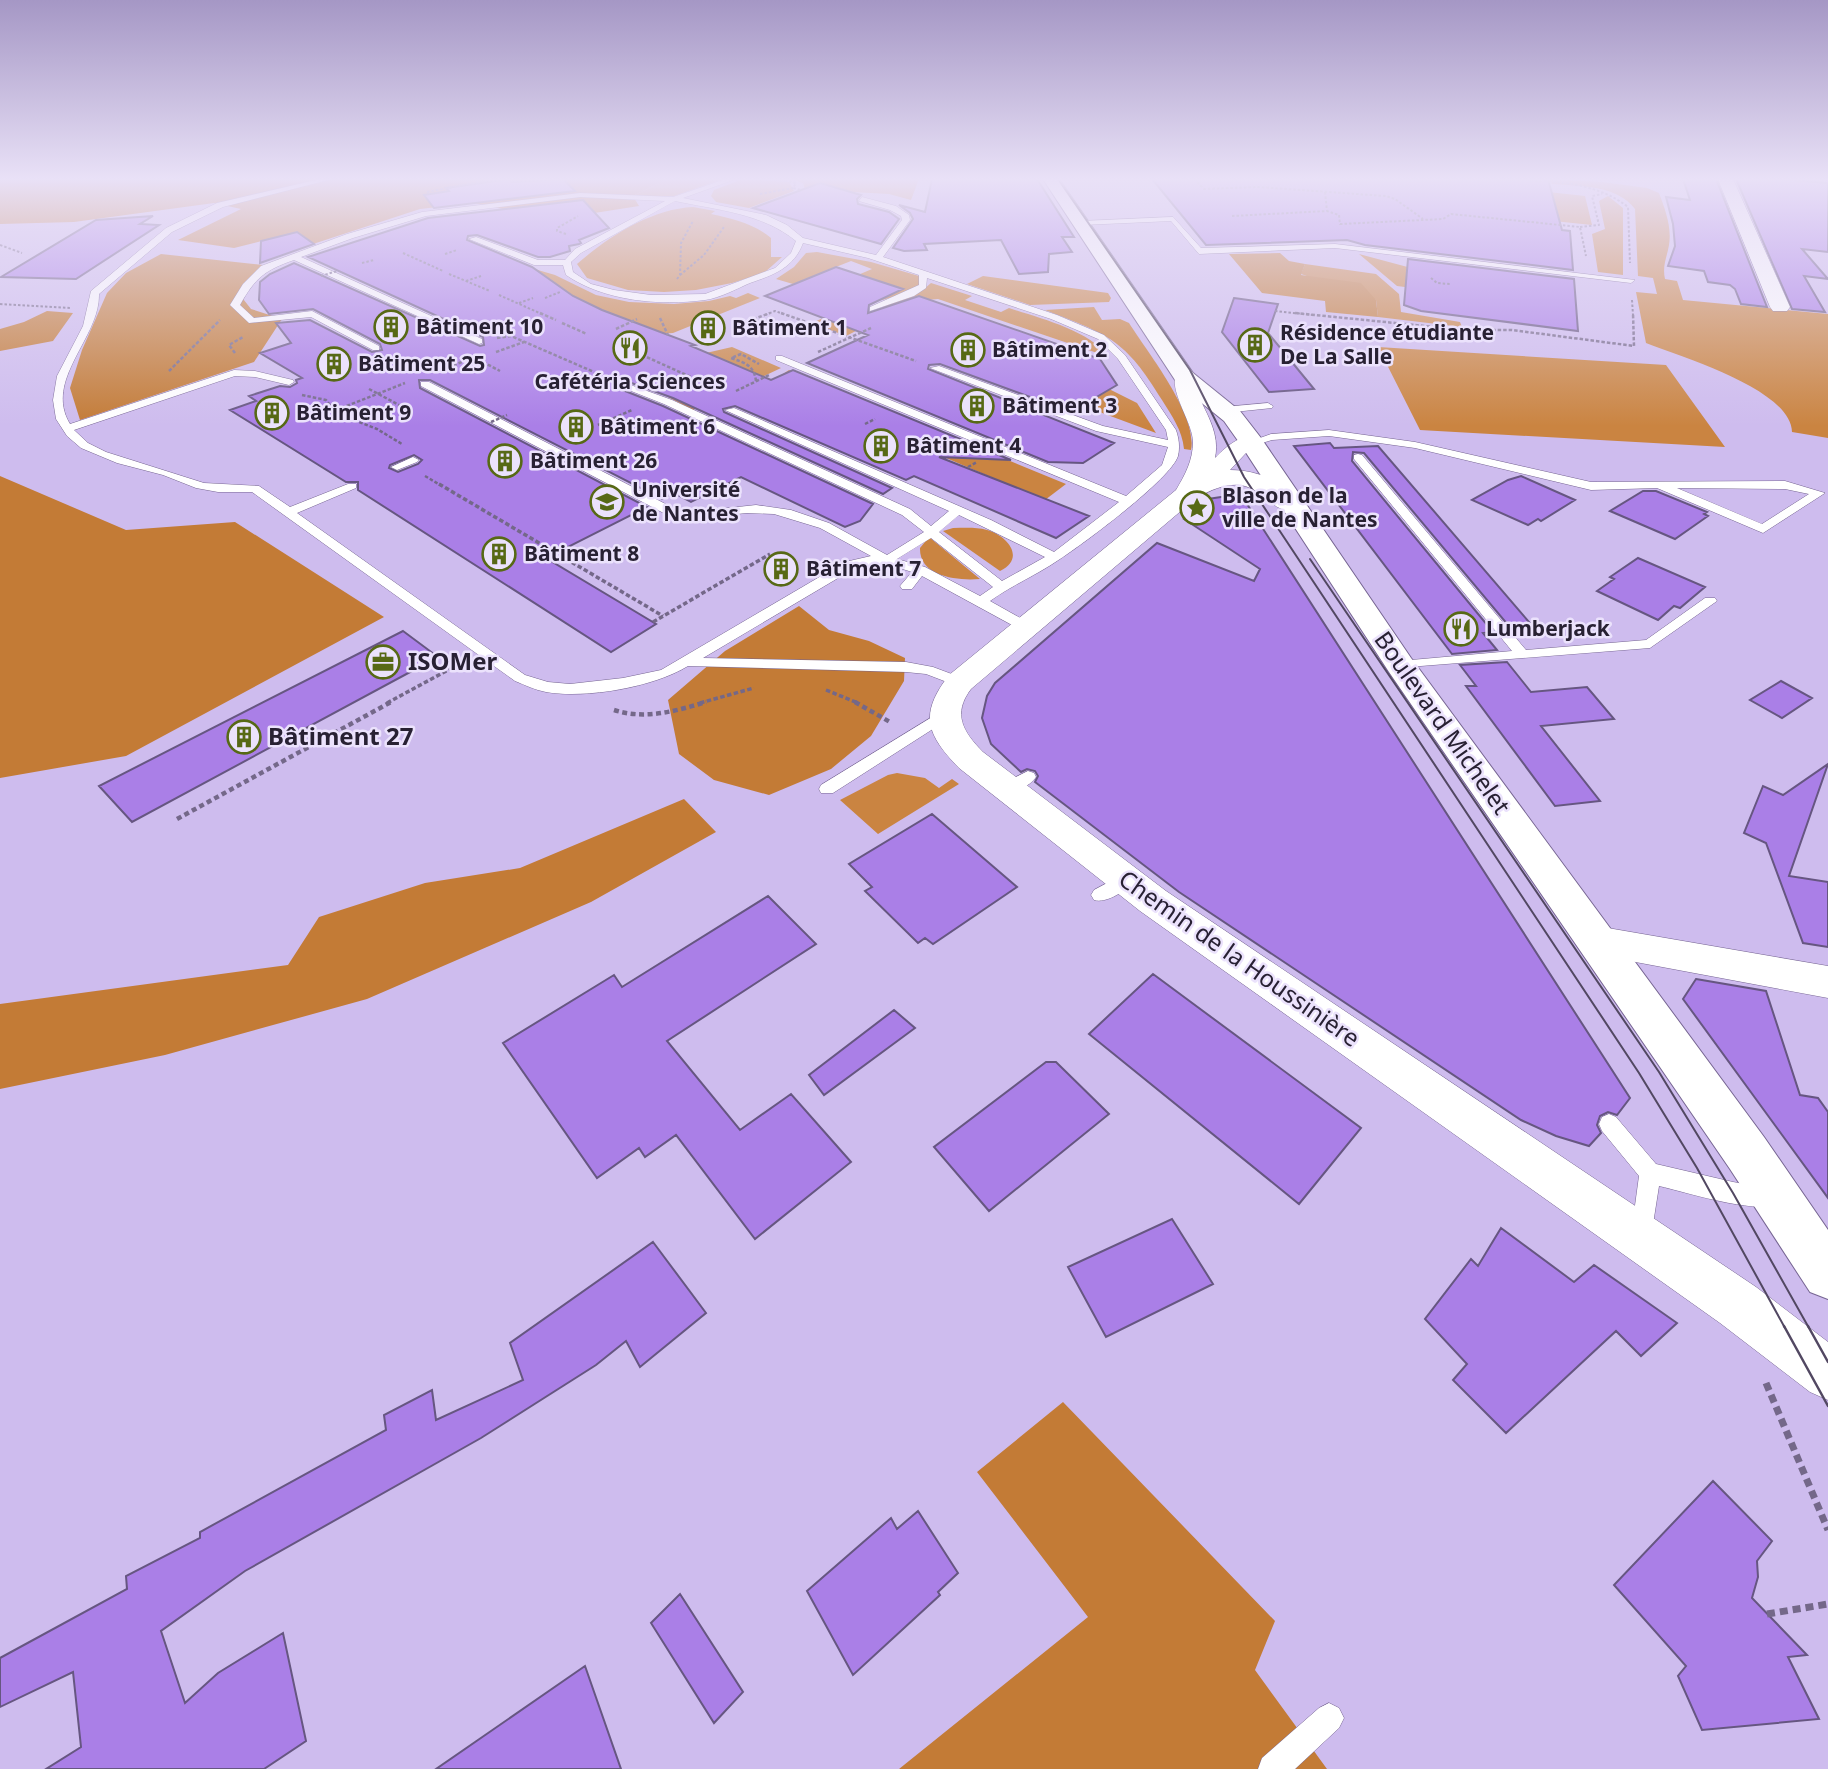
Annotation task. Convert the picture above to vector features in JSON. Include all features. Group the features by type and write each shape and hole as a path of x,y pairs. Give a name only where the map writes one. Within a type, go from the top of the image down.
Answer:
{"street":[{"name":"Boulevard Michelet","path":"1108,262 1185,378 1224,410 1252,443 1400,665 1828,1274"},
{"path":"1760,262 1780,307"},
{"path":"1185,378 1184,391 1203,426 1206,444 1194,488"},
{"path":"937,711 1026,627 1194,488 1238,448 1252,443"},
{"path":"1194,488 1231,476 1251,478 1273,488 1291,505"},
{"name":"Chemin de la Houssinière","path":"937,711 949,735 960,749 1018,782 1113,888 1641,1239 1738,1306 1828,1374"},
{"path":"1596,941 1828,982"}],"lane":[{"path":"131,262 94,293 96,307 63,373 57,400 67,429 79,443 97,454 207,487 254,488 533,684 555,689 597,686 665,674 850,565 887,560 932,532 957,510"},
{"path":"282,262 264,268 246,286 235,305 252,321 312,314 376,348"},
{"path":"304,262 479,341"},
{"path":"533,262 567,262 566,267 573,277 588,286 614,293 661,299 715,295 778,270 787,262"},
{"path":"885,262 1055,317 1101,337 1122,357 1171,430 1174,445 1172,457 1166,467 1128,501 1055,556 983,600"},
{"path":"1471,262 1631,280"},
{"path":"873,309 923,286 923,273"},
{"path":"782,360 1128,501"},
{"path":"935,369 1100,429 1174,445"},
{"path":"67,429 233,373 257,372 284,381"},
{"path":"425,384 681,517 733,510 780,510 831,529 887,560 920,570 983,600 996,613 1026,627"},
{"path":"621,385 668,401 906,512 1001,587"},
{"path":"1224,410 1268,406"},
{"path":"730,410 1055,556"},
{"path":"1252,443 1270,437 1329,433 1415,445 1591,486 1785,485 1824,494"},
{"path":"1358,457 1522,655"},
{"path":"1659,484 1763,529 1824,494"},
{"path":"288,512 352,486"},
{"path":"907,586 920,570"},
{"path":"1400,665 1650,644 1710,601"},
{"path":"688,662 906,667 928,670 937,711 827,789"},
{"path":"1609,1124 1650,1173 1721,1190 1777,1198"},
{"path":"1641,1239 1650,1173"},
{"path":"1273,1769 1329,1718"}],"path":[{"path":"422,262 443,271"},
{"path":"680,262 680,275"},
{"path":"661,299 680,275 695,262"},
{"path":"1588,262 1591,275"},
{"path":"321,276 337,271"},
{"path":"449,274 490,291"},
{"path":"466,281 481,276"},
{"path":"545,298 563,291"},
{"path":"499,295 556,320"},
{"path":"519,303 533,298"},
{"path":"0,304 45,308 96,307"},
{"path":"132,407 235,305"},
{"path":"743,323 775,311 935,369"},
{"path":"616,329 634,321"},
{"path":"562,323 587,334"},
{"path":"848,339 859,334"},
{"path":"479,341 511,336 594,372"},
{"path":"488,354 524,342"},
{"path":"642,355 729,394"},
{"path":"565,359 573,356"},
{"path":"755,382 755,371 731,356 749,356 768,369 782,360"},
{"path":"734,392 765,377"},
{"path":"284,381 285,391 326,400 334,411 377,429 407,447 405,464 663,616"},
{"path":"316,418 409,382"},
{"path":"369,389 401,406"},
{"path":"491,422 507,415"},
{"path":"968,467 975,463"},
{"path":"653,622 770,554"},
{"path":"177,819 483,651"},
{"path":"597,686 612,709 636,716 665,712 765,687"},
{"path":"814,689 825,690 859,703 937,711"},
{"path":"1761,1372 1828,1530"},
{"path":"1767,1614 1828,1604"}],"shaded area":[{"path":"147,262 231,262 263,265 243,285 240,295 251,309 282,319 254,362 80,420 70,388 82,350 107,293 126,273"},
{"path":"488,262 509,262 555,275 596,295 629,302 674,304 730,296 736,298 748,293 760,298 673,333 659,334"},
{"path":"580,262 777,262 764,273 732,283 696,290 664,292 628,290 587,278 577,264"},
{"path":"799,262 850,262 793,284 776,279"},
{"path":"852,262 871,262 919,276 920,285 892,297 873,301 864,301 825,289 872,269"},
{"path":"1235,262 1292,262 1305,264 1301,275 1361,283 1376,300 1378,317 1326,312 1325,301 1262,293"},
{"path":"1368,262 1387,262 1415,269 1437,291 1397,286"},
{"path":"1596,262 1623,262 1623,275 1598,272"},
{"path":"1637,262 1665,262 1665,279 1677,281 1683,300 1828,314 1828,438 1792,432 1787,416 1774,402 1755,389 1707,366 1646,343 1636,292 1657,294 1653,278 1638,276"},
{"path":"1305,264 1376,274 1399,294 1401,312 1460,322 1462,327 1378,317 1376,300 1301,274"},
{"path":"983,276 1108,293 1111,298 1109,302 1030,305 967,284"},
{"path":"931,283 972,296 965,300 1001,312 1009,308 1063,326 1089,339 1109,357 938,299 915,301 846,336 812,323 841,310 865,319 891,302 924,289"},
{"path":"1094,307 1102,320 1120,319 1129,323 1159,367 1187,420 1191,450 1184,449 1179,429 1169,412 1126,351 1100,333 1045,310"},
{"path":"47,311 73,313 53,341 0,351 0,329"},
{"path":"732,347 781,368 693,410 668,397 737,367 706,353"},
{"path":"1378,347 1666,365 1725,447 1420,430"},
{"path":"789,370 1066,484 1045,500 769,383"},
{"path":"1109,389 1137,403 1156,433 1070,401"},
{"path":"0,476 126,530 235,522 384,617 126,756 0,778"},
{"path":"953,528 979,528 995,533 1011,548 1012,560 1000,571 943,531"},
{"path":"929,537 980,579 951,578 933,571 921,558 920,548"},
{"path":"799,606 829,630 869,641 905,658 904,681 871,736 831,769 769,795 714,780 679,754 668,700 725,651"},
{"path":"897,773 925,778 939,788 952,779 959,784 878,834 840,800"},
{"path":"684,799 716,832 591,902 367,999 165,1055 0,1089 0,1004 288,965 319,917 425,883 520,868"},
{"path":"1063,1402 1275,1621 1255,1670 1327,1769 899,1769 1088,1617 977,1472"}],"building":[{"path":"27,262 103,262 76,279 1,277"},
{"path":"318,262 519,262 532,267 573,296 602,310 695,345 691,346 771,380 793,370 1011,460 939,457 1089,516 1056,538 914,476 906,480 735,406 723,409 724,412 892,488 883,494 673,398 626,381 615,382 615,387 663,406 873,504 860,521 845,527 741,477 691,502 674,493 662,499 430,380 419,380 420,388 647,507 546,558 656,624 611,652 358,490 358,482 346,482 230,410 256,401 249,396 280,386 290,387 302,378 260,353 291,343 276,323 310,320 372,352 382,350 380,344 313,309 269,314 259,300 260,282 270,274 294,263 480,346 484,345 483,337","holes":["414,455 422,460 398,472 389,468 390,465"]},
{"path":"1012,262 1049,262 1048,272 1019,274"},
{"path":"1408,262 1429,262 1574,279 1578,331 1421,311 1404,305"},
{"path":"1503,262 1572,262 1573,270"},
{"path":"1670,262 1749,262 1767,307 1741,304 1735,289 1730,285 1708,282 1704,271 1668,266"},
{"path":"1772,262 1813,262 1828,279 1804,276 1825,312 1792,309"},
{"path":"836,267 903,289 869,305 868,313 919,296 1100,359 1117,385 1071,412 940,364 929,365 928,369 1114,443 1083,463 1048,462 807,363 868,335 765,296"},
{"name":"Résidence étudiante De La Salle","path":"1234,298 1278,304 1268,333 1314,389 1269,392 1222,332"},
{"path":"1330,443 1334,448 1378,446 1535,629 1513,631 1364,453 1353,452 1352,461 1493,632 1483,633 1497,650 1452,654 1294,446"},
{"path":"1521,476 1575,500 1541,521 1538,519 1528,525 1472,500 1508,480"},
{"path":"1643,491 1656,491 1707,512 1704,514 1708,516 1675,539 1610,511"},
{"path":"1231,497 1247,504 1630,1098 1617,1115 1608,1112 1600,1116 1597,1125 1601,1133 1589,1146 1556,1136 1521,1120 1179,892 1035,782 1038,776 1035,771 1027,769 1021,772 991,744 982,718 987,696 995,683 1157,543 1254,581 1260,569 1184,519 1208,499"},
{"path":"1638,558 1705,587 1680,608 1674,606 1658,620 1597,591 1614,579 1610,577"},
{"name":"Bâtiment 27","path":"403,631 438,657 132,822 99,786"},
{"path":"1507,662 1531,692 1587,687 1614,719 1541,726 1600,801 1555,806 1466,686 1476,686 1460,665"},
{"path":"1781,681 1812,698 1782,718 1750,700"},
{"path":"1828,764 1789,876 1828,882 1828,947 1803,943 1766,843 1744,833 1763,786 1783,795"},
{"path":"932,814 1017,887 933,944 925,938 918,943 865,891 872,887 849,864"},
{"path":"768,896 816,944 667,1041 740,1130 791,1094 851,1162 755,1239 676,1135 645,1157 639,1148 597,1178 503,1043 614,975 622,987"},
{"path":"1153,974 1361,1128 1299,1204 1089,1034"},
{"path":"1696,979 1766,991 1800,1095 1818,1098 1828,1112 1828,1198 1683,999"},
{"path":"894,1010 915,1028 824,1095 809,1075"},
{"path":"1046,1062 1056,1062 1109,1114 989,1211 934,1147"},
{"path":"1172,1219 1213,1284 1106,1337 1068,1267"},
{"path":"1501,1228 1574,1282 1594,1265 1677,1323 1641,1356 1616,1331 1506,1433 1453,1380 1467,1364 1425,1319 1471,1259 1478,1266"},
{"path":"653,1242 706,1313 640,1367 626,1341 596,1365 481,1438 245,1571 161,1631 185,1703 218,1673 283,1633 306,1741 264,1769 46,1769 81,1747 73,1672 0,1707 0,1658 127,1589 126,1576 200,1538 200,1532 386,1430 384,1415 432,1390 436,1420 523,1380 510,1343"},
{"path":"1713,1481 1772,1541 1757,1561 1758,1577 1752,1598 1807,1655 1788,1657 1819,1719 1702,1730 1678,1676 1686,1666 1614,1585"},
{"path":"918,1511 958,1573 938,1592 940,1595 853,1675 807,1591 891,1518 897,1529"},
{"path":"680,1594 743,1692 714,1723 651,1623"},
{"path":"585,1666 621,1769 436,1769"}],"tram line":[{"path":"1115,262 1190,370 1244,477 1639,1073 1697,1168 1785,1328"},
{"path":"1310,559 1659,1072 1733,1193 1809,1328"},
{"path":"1784,1326 1828,1406"},
{"path":"1808,1326 1828,1362"}],"place":[{"name":"Bâtiment 10","path":"391,327"},
{"name":"Bâtiment 1","path":"708,328"},
{"name":"Résidence étudiante De La Salle","path":"1255,345"},
{"name":"Cafétéria Sciences","path":"630,348"},
{"name":"Bâtiment 2","path":"968,350"},
{"name":"Bâtiment 25","path":"334,364"},
{"name":"Bâtiment 3","path":"977,406"},
{"name":"Bâtiment 9","path":"272,413"},
{"name":"Bâtiment 6","path":"576,427"},
{"name":"Bâtiment 4","path":"881,446"},
{"name":"Bâtiment 26","path":"505,461"},
{"name":"Université de Nantes","path":"607,502"},
{"name":"Blason de la ville de Nantes","path":"1197,508"},
{"name":"Bâtiment 8","path":"499,554"},
{"name":"Bâtiment 7","path":"781,569"},
{"name":"Lumberjack","path":"1461,629"},
{"name":"ISOMer","path":"383,662"},
{"name":"Bâtiment 27","path":"244,737"}]}
